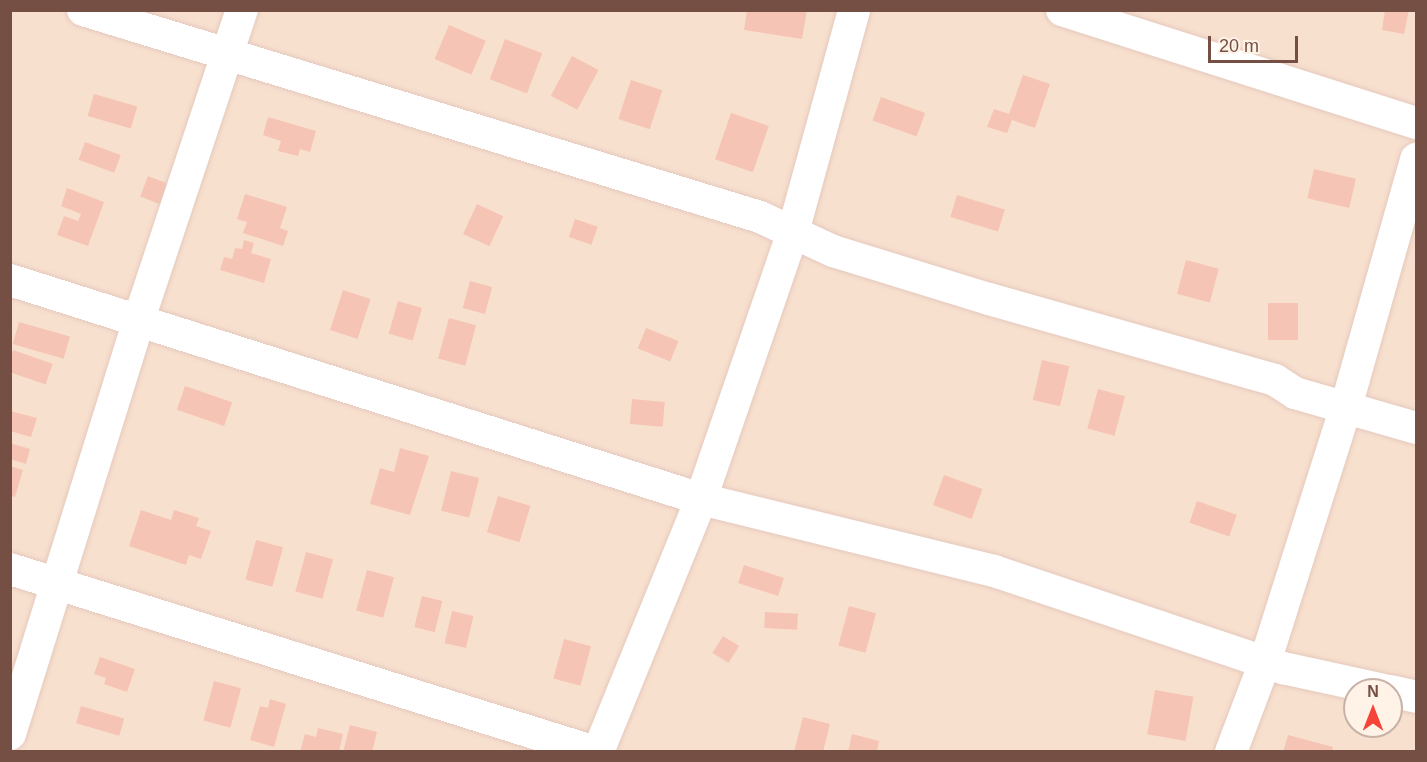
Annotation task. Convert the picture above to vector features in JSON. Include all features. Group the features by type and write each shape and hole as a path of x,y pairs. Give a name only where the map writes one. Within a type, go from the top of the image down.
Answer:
{"street":[{"path":"83,10 760,217 844,254 1275,380 1295,393 1416,428"},
{"path":"10,734 59,584 139,319 242,10"},
{"path":"10,569 597,752 701,499 793,232 854,10"},
{"path":"1062,10 1416,123"},
{"path":"1231,752 1265,662 1346,406 1416,159"},
{"path":"10,280 701,499 994,571 1265,662 1343,680"}],"shaded area":[{"path":"10,11 1416,11 1416,751 11,751"}],"building":[{"path":"747,10 807,10 802,39 744,30"},
{"path":"1385,10 1409,10 1404,34 1382,30"},
{"path":"449,25 486,41 471,75 435,59"},
{"path":"505,39 542,53 527,93 490,79"},
{"path":"572,56 598,70 577,110 551,96"},
{"path":"1023,75 1050,84 1035,128 1012,120 1007,133 987,127 994,109 1009,114"},
{"path":"631,80 662,90 650,129 618,119"},
{"path":"94,94 137,106 131,129 88,116"},
{"path":"881,97 925,113 917,137 872,120"},
{"path":"731,113 769,126 753,172 715,159"},
{"path":"268,117 316,131 310,152 300,149 298,156 278,151 281,141 263,135"},
{"path":"85,142 121,155 114,173 79,160"},
{"path":"1314,169 1356,179 1349,208 1307,198"},
{"path":"148,176 169,184 161,204 140,197"},
{"path":"67,188 104,202 88,246 57,235 64,216 78,221 81,214 61,206"},
{"path":"245,194 287,207 280,228 288,231 283,246 243,233 247,222 237,219"},
{"path":"957,195 1005,210 998,232 950,217"},
{"path":"477,204 503,216 489,246 463,234"},
{"path":"575,219 598,227 592,245 569,237"},
{"path":"244,240 254,243 251,253 271,259 264,283 220,270 224,257 232,259 235,248 242,249"},
{"path":"1186,260 1219,269 1210,303 1177,294"},
{"path":"470,281 492,287 485,314 463,308"},
{"path":"343,290 371,299 358,339 330,330"},
{"path":"398,301 422,308 413,341 389,334"},
{"path":"1268,303 1298,303 1298,340 1268,340"},
{"path":"449,318 476,325 465,366 438,359"},
{"path":"19,322 70,337 64,359 13,344"},
{"path":"646,328 678,341 670,362 638,348"},
{"path":"13,350 53,364 46,384 10,372 10,359"},
{"path":"1042,360 1069,366 1060,406 1033,400"},
{"path":"185,386 232,402 224,426 177,410"},
{"path":"1098,389 1125,396 1114,436 1087,429"},
{"path":"632,399 665,402 663,427 630,424"},
{"path":"10,411 37,418 31,437 10,431"},
{"path":"10,443 30,449 26,464 10,459"},
{"path":"400,448 429,456 410,515 370,504 380,468 394,472"},
{"path":"10,466 23,470 15,497 10,496"},
{"path":"451,471 479,478 469,518 441,511"},
{"path":"944,475 983,489 972,519 933,505"},
{"path":"498,496 531,506 519,542 487,532"},
{"path":"1197,501 1237,515 1229,536 1190,523"},
{"path":"141,510 171,520 174,510 199,518 196,526 211,531 201,559 189,555 186,565 129,546"},
{"path":"256,540 283,547 272,587 245,580"},
{"path":"306,552 333,559 322,599 295,592"},
{"path":"744,565 784,578 778,596 738,583"},
{"path":"367,570 394,577 383,618 356,611"},
{"path":"422,596 442,601 435,632 414,627"},
{"path":"849,606 876,613 865,653 838,646"},
{"path":"452,611 473,616 466,648 445,643"},
{"path":"765,612 798,614 797,630 764,628"},
{"path":"723,636 739,646 729,663 712,653"},
{"path":"564,639 591,646 580,686 553,679"},
{"path":"100,657 135,669 127,692 104,684 106,678 94,674"},
{"path":"214,681 241,688 230,728 203,721"},
{"path":"1155,690 1193,697 1186,741 1147,734"},
{"path":"270,699 286,704 274,747 250,740 260,706 268,708"},
{"path":"81,706 124,718 119,736 76,723"},
{"path":"803,717 830,724 823,752 794,752"},
{"path":"350,725 377,732 372,752 343,752"},
{"path":"318,728 343,734 339,752 300,752 305,734 316,737"},
{"path":"852,734 879,741 877,752 848,752"},
{"path":"1288,735 1333,747 1332,752 1283,752"}]}
